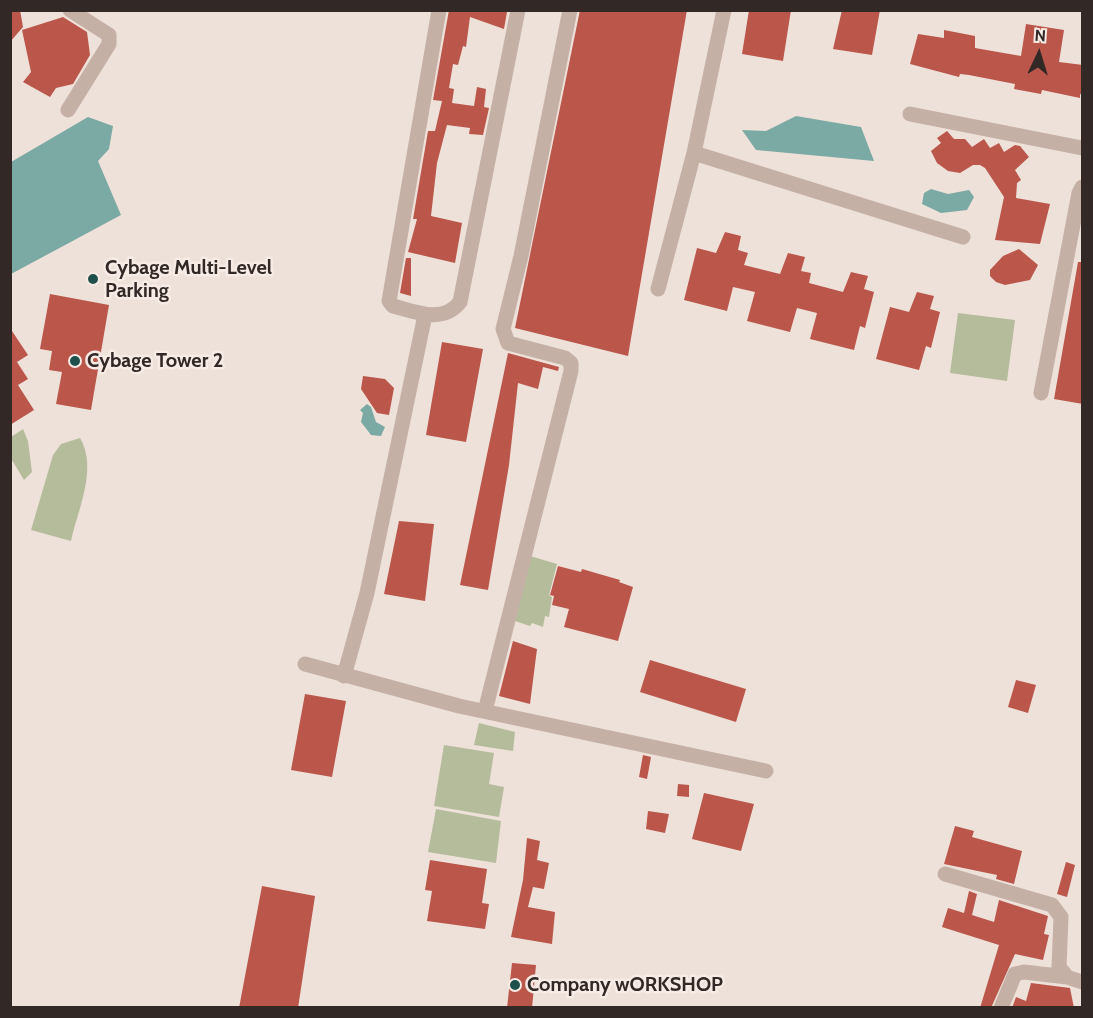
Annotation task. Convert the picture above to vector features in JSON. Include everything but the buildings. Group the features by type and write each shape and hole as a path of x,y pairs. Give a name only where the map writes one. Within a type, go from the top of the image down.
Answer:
{"street":[{"path":"68,110 109,45 108,35 70,10"},
{"path":"438,10 389,301 393,306 425,315 444,314 453,310 460,302 518,10"},
{"path":"485,711 571,371 571,363 565,358 508,343 502,329 521,256 570,10"},
{"path":"658,289 694,153 724,10"},
{"path":"910,114 1083,148"},
{"path":"694,153 963,237"},
{"path":"1041,393 1078,193 1083,187"},
{"path":"344,676 367,593 425,315"},
{"path":"305,664 485,711 766,771"},
{"path":"945,874 1052,905 1061,917 1059,967 1067,977"},
{"path":"1002,1008 1015,974 1024,972 1067,977 1083,982"}],"green space":[{"path":"958,313 1015,320 1007,381 950,373"},
{"path":"23,429 28,441 32,472 24,480 12,460 11,437"},
{"path":"80,438 85,450 87,475 71,541 31,530 53,455 61,444"},
{"path":"530,556 557,564 549,595 552,597 549,617 545,616 543,627 515,621"},
{"path":"479,723 515,732 513,751 474,745"},
{"path":"444,745 494,753 489,784 504,787 499,817 434,806"},
{"path":"436,809 501,821 496,863 428,852"}],"water":[{"path":"796,116 861,127 874,161 756,150 742,130 766,131"},
{"path":"88,117 113,126 109,149 98,161 121,215 11,274 11,162"},
{"path":"931,189 948,194 969,190 974,197 967,210 941,213 922,204 924,193"},
{"path":"367,404 371,407 376,422 385,427 381,436 371,435 361,422 363,413 360,410"}],"place":[{"name":"Cybage Multi-Level Parking","path":"93,279"},
{"name":"Cybage Tower 2","path":"75,361"},
{"name":"Company wORKSHOP","path":"515,985"}]}
